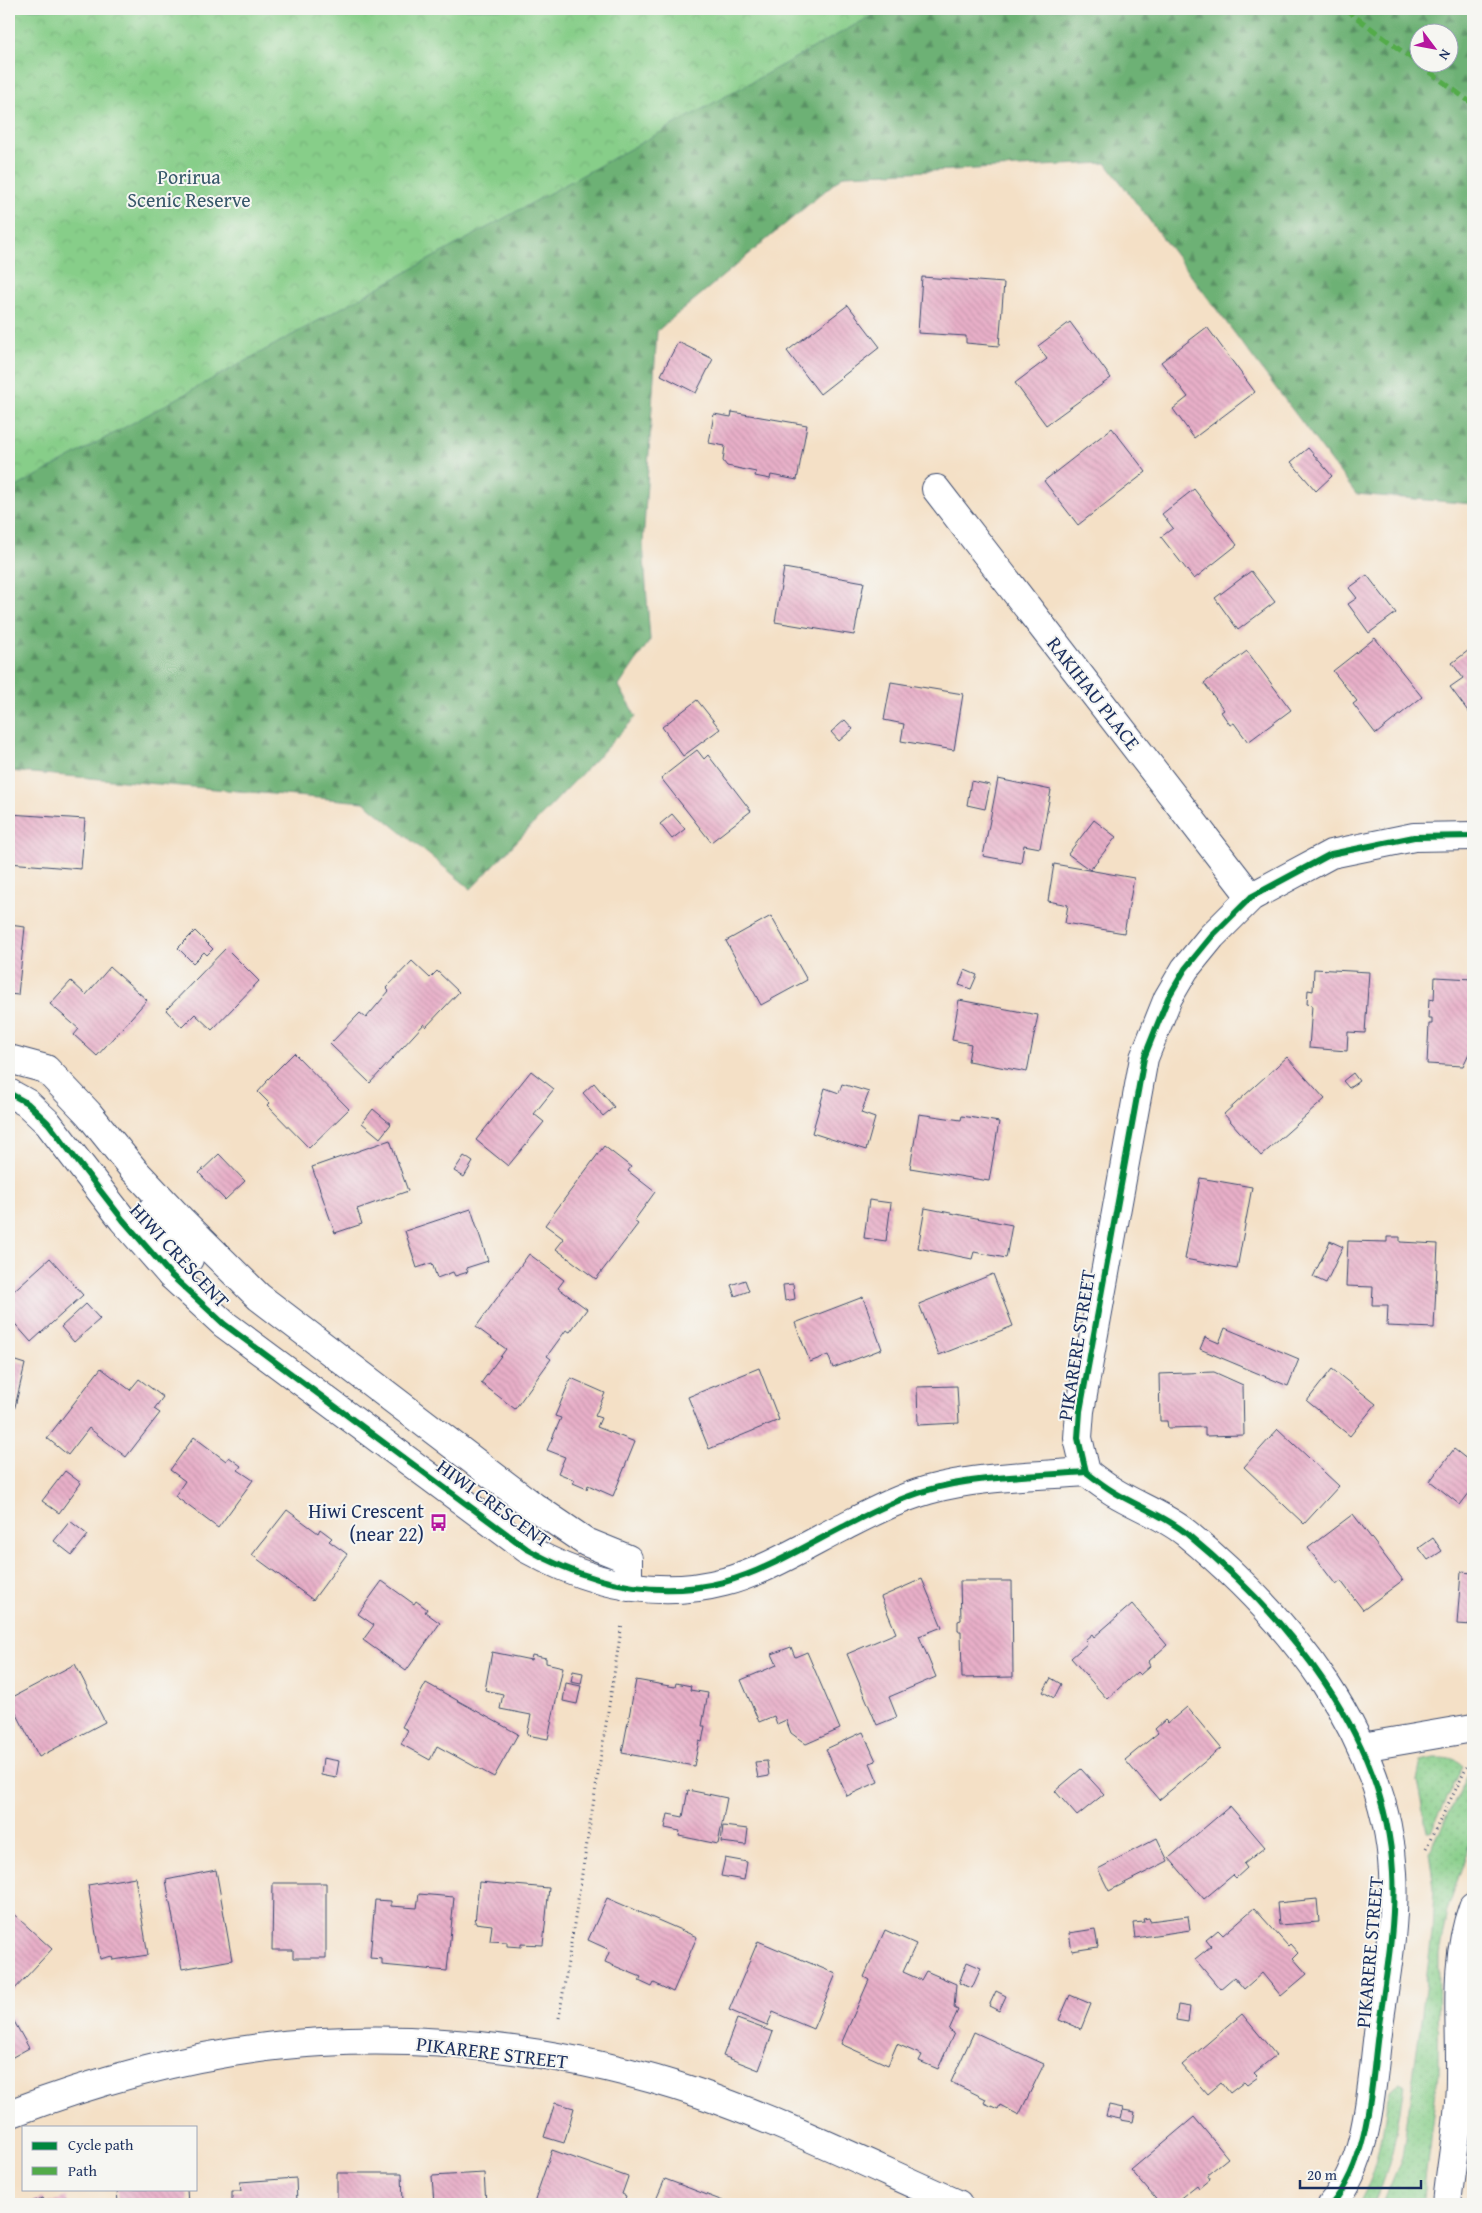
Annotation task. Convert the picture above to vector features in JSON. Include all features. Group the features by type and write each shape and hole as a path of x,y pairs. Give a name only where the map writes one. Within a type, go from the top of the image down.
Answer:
{"street":[{"name":"RAKIHAU PLACE","path":"936,489 1251,897"},
{"name":"PIKARERE STREET","path":"1332,2204 1355,2167 1366,2122 1393,1909 1394,1873 1386,1822 1362,1747 1330,1688 1260,1602 1184,1532 1111,1491 1086,1472 1078,1438 1080,1410 1144,1058 1168,998 1185,969 1212,936 1251,897 1331,854 1414,837 1473,836"},
{"path":"9,1059 46,1070 88,1113 134,1170 182,1221 259,1296 533,1506 586,1542 628,1559 628,1587"},
{"name":"HIWI CRESCENT","path":"9,1093 27,1103 48,1123 123,1220 171,1275 224,1324 527,1549 556,1566 589,1578 628,1587 671,1590 724,1582 753,1571 891,1504 927,1490 984,1481 1086,1472"},
{"path":"134,1170 134,1186 155,1217 189,1259 171,1275"},
{"path":"1362,1747 1473,1728"},
{"path":"1447,2204 1460,2080 1459,1984 1467,1924 1473,1907"},
{"name":"PIKARERE STREET","path":"9,2114 95,2084 166,2065 252,2049 321,2042 399,2041 442,2043 548,2056 697,2093 792,2130 958,2204"}],"path":[{"path":"559,2018 622,1624"},
{"path":"1426,1848 1467,1766"}],"green space":[{"path":"9,9 1473,9 1473,504 1356,494 1106,163 844,175 657,331 643,544 650,640 619,686 636,717 471,889 364,802 9,771"},
{"name":"Porirua Scenic Reserve","path":"9,9 884,9 9,491"},
{"path":"1446,1758 1463,1766 1431,1831 1427,1831 1417,1781 1421,1761"},
{"path":"1470,1771 1473,1775 1473,1834 1447,1911 1439,1955 1438,2074 1422,2204 1383,2204 1402,2158 1421,2020 1432,1934 1434,1887 1429,1853"},
{"path":"1400,2081 1404,2084 1397,2130 1380,2190 1374,2204 1358,2204 1371,2178 1380,2149 1389,2089"}],"building":[{"path":"922,277 1004,283 999,346 966,343 966,336 918,333"},
{"path":"848,305 880,347 820,394 787,351"},
{"path":"1070,322 1111,378 1046,425 1015,383 1047,359 1038,346"},
{"path":"1207,327 1255,392 1194,438 1173,409 1188,397 1161,362"},
{"path":"678,342 713,359 696,393 661,375"},
{"path":"732,412 807,425 797,480 771,475 770,479 755,476 756,472 727,466 723,461 725,446 709,443 714,414 731,417"},
{"path":"1112,428 1146,472 1078,525 1044,481"},
{"path":"1308,448 1332,476 1316,491 1291,462"},
{"path":"1194,489 1237,545 1194,579 1161,537 1173,528 1162,514"},
{"path":"784,568 864,582 854,635 775,622"},
{"path":"1251,571 1275,602 1238,630 1215,598"},
{"path":"1367,575 1396,613 1369,633 1348,604 1357,598 1349,588"},
{"path":"1375,638 1422,697 1376,734 1353,704 1357,701 1333,671"},
{"path":"1473,647 1473,718 1450,687 1463,678 1452,663"},
{"path":"1247,651 1291,710 1248,742 1234,723 1230,725 1221,712 1224,710 1204,683"},
{"path":"891,682 963,694 954,750 901,741 904,724 884,720"},
{"path":"697,700 720,729 683,756 662,727"},
{"path":"845,720 853,729 839,741 831,732"},
{"path":"697,750 704,759 708,755 751,811 711,842 661,778"},
{"path":"998,779 1051,790 1040,848 1024,845 1021,863 983,856"},
{"path":"971,781 990,785 985,809 967,805"},
{"path":"9,814 85,819 81,869 9,863"},
{"path":"672,814 685,829 672,839 660,824"},
{"path":"1094,820 1116,837 1090,870 1068,854"},
{"path":"1054,864 1134,878 1124,933 1065,923 1068,905 1048,901"},
{"path":"771,916 807,980 761,1005 726,941"},
{"path":"9,925 25,927 18,995 9,994"},
{"path":"195,931 213,949 207,955 204,952 193,963 178,948"},
{"path":"226,948 259,981 212,1030 195,1014 182,1027 166,1010"},
{"path":"412,961 430,978 437,971 459,992 426,1027 424,1024 370,1083 330,1044 360,1013 366,1018 389,991 386,988"},
{"path":"110,967 147,1000 97,1056 74,1035 79,1029 50,1004 71,981 86,995"},
{"path":"1314,969 1369,972 1365,1033 1348,1032 1347,1051 1309,1048 1312,1005 1307,1004 1308,990 1313,991"},
{"path":"965,970 977,975 971,989 959,985"},
{"path":"1435,977 1473,979 1473,1045 1463,1066 1427,1064 1429,1024 1432,1024 1432,1018 1428,1018 1429,999 1434,1000"},
{"path":"959,1000 1038,1015 1027,1072 968,1061 971,1044 952,1040"},
{"path":"294,1053 349,1109 309,1148 267,1105 269,1103 258,1092 266,1081"},
{"path":"1287,1057 1325,1099 1261,1156 1224,1114"},
{"path":"531,1071 554,1089 534,1114 544,1122 508,1166 476,1140"},
{"path":"1353,1073 1359,1081 1349,1088 1343,1081"},
{"path":"594,1083 614,1107 603,1116 583,1093"},
{"path":"842,1084 869,1092 861,1113 875,1118 866,1150 812,1133 825,1088 839,1093"},
{"path":"373,1109 391,1124 380,1138 362,1123"},
{"path":"919,1114 961,1120 962,1116 999,1122 989,1181 910,1168"},
{"path":"390,1140 408,1191 357,1209 362,1224 335,1233 312,1167"},
{"path":"604,1146 631,1167 628,1171 655,1192 634,1221 638,1224 596,1279 556,1249 564,1239 545,1225"},
{"path":"219,1154 245,1181 225,1200 199,1173"},
{"path":"464,1156 473,1162 464,1177 454,1171"},
{"path":"1200,1178 1252,1187 1237,1269 1185,1259"},
{"path":"869,1200 891,1203 886,1241 864,1238"},
{"path":"925,1208 1012,1225 1006,1258 974,1252 972,1259 918,1248"},
{"path":"471,1209 488,1261 466,1268 468,1272 455,1276 453,1272 437,1278 432,1263 417,1268 405,1231"},
{"path":"1387,1237 1400,1237 1400,1242 1438,1244 1434,1328 1387,1326 1388,1305 1372,1305 1373,1287 1346,1286 1348,1241 1387,1242"},
{"path":"1330,1241 1343,1247 1326,1283 1313,1277"},
{"path":"529,1254 564,1280 558,1288 587,1309 570,1332 566,1330 547,1356 551,1359 515,1409 481,1383 506,1349 476,1327"},
{"path":"50,1258 83,1295 31,1342 9,1317 9,1295"},
{"path":"993,1274 1013,1326 939,1355 919,1304"},
{"path":"745,1280 749,1291 735,1296 731,1285"},
{"path":"793,1284 795,1299 785,1301 783,1285"},
{"path":"863,1297 882,1349 833,1368 828,1355 810,1362 795,1323"},
{"path":"86,1304 100,1319 74,1342 61,1327"},
{"path":"1225,1328 1299,1359 1288,1386 1200,1349 1205,1337 1219,1343"},
{"path":"9,1359 25,1364 14,1411 9,1409"},
{"path":"101,1368 130,1390 139,1379 163,1397 154,1409 160,1413 126,1457 89,1428 68,1455 47,1438"},
{"path":"759,1368 779,1420 709,1449 688,1397"},
{"path":"1332,1369 1376,1404 1350,1436 1307,1401"},
{"path":"1214,1372 1243,1385 1244,1435 1205,1436 1205,1427 1168,1428 1167,1421 1160,1421 1159,1374"},
{"path":"571,1378 605,1393 595,1416 601,1418 597,1427 635,1442 613,1496 588,1485 587,1489 573,1483 575,1480 558,1473 565,1457 547,1450 561,1418 555,1416"},
{"path":"957,1386 959,1423 918,1425 917,1387"},
{"path":"1278,1429 1339,1486 1304,1524 1244,1467"},
{"path":"194,1437 226,1461 229,1457 241,1466 238,1470 253,1480 218,1528 175,1496 185,1481 170,1470"},
{"path":"1454,1449 1473,1464 1473,1488 1460,1505 1430,1481"},
{"path":"65,1471 81,1483 59,1513 42,1501"},
{"path":"287,1510 318,1533 320,1529 332,1538 329,1541 347,1554 313,1600 252,1555"},
{"path":"1353,1514 1403,1580 1363,1610 1341,1581 1336,1585 1308,1548"},
{"path":"70,1521 88,1535 72,1555 54,1541"},
{"path":"1433,1538 1442,1551 1428,1560 1419,1548"},
{"path":"1461,1572 1473,1573 1473,1625 1457,1624"},
{"path":"922,1579 942,1627 919,1636 936,1677 889,1697 897,1717 877,1725 847,1654 896,1633 881,1597"},
{"path":"382,1581 414,1604 416,1601 427,1609 425,1612 440,1623 406,1671 363,1640 374,1625 358,1614"},
{"path":"960,1581 1012,1581 1013,1677 962,1678 961,1631 958,1631 958,1621 961,1620"},
{"path":"1132,1604 1167,1645 1148,1662 1150,1666 1140,1675 1137,1672 1107,1699 1071,1658 1088,1643 1085,1640 1092,1634 1094,1637"},
{"path":"791,1647 795,1657 807,1652 840,1729 806,1744 791,1733 786,1720 777,1724 774,1716 759,1722 741,1680 777,1665 772,1654"},
{"path":"492,1652 531,1660 532,1655 546,1658 546,1663 563,1667 548,1739 527,1735 531,1715 500,1709 503,1694 485,1690"},
{"path":"75,1664 105,1722 39,1757 9,1699"},
{"path":"573,1671 583,1673 581,1684 571,1682"},
{"path":"1051,1678 1061,1684 1054,1698 1043,1692"},
{"path":"636,1680 675,1687 676,1683 691,1686 690,1690 708,1693 702,1726 705,1726 702,1742 699,1741 694,1766 622,1753"},
{"path":"426,1683 518,1734 494,1777 437,1746 430,1760 401,1744 408,1730 402,1727"},
{"path":"566,1683 581,1686 577,1704 563,1701"},
{"path":"1187,1707 1221,1748 1159,1800 1125,1760 1158,1733 1155,1729 1165,1720 1168,1723"},
{"path":"863,1732 876,1761 870,1763 878,1782 847,1796 826,1749"},
{"path":"323,1758 339,1761 336,1778 321,1775"},
{"path":"767,1761 769,1776 758,1778 755,1762"},
{"path":"1081,1769 1104,1794 1077,1816 1055,1791"},
{"path":"688,1790 727,1798 718,1844 679,1836 680,1831 665,1828 668,1814 683,1817"},
{"path":"1230,1806 1265,1847 1244,1864 1247,1868 1236,1878 1233,1875 1204,1899 1169,1858"},
{"path":"723,1826 748,1829 746,1845 721,1842"},
{"path":"1157,1838 1168,1861 1109,1891 1098,1869"},
{"path":"725,1858 747,1862 744,1880 721,1876"},
{"path":"216,1870 232,1960 182,1969 166,1880"},
{"path":"135,1877 148,1955 113,1960 112,1956 100,1959 88,1885"},
{"path":"479,1882 549,1888 543,1945 521,1944 521,1947 507,1946 507,1942 490,1941 492,1925 475,1923"},
{"path":"273,1883 326,1883 326,1958 293,1958 293,1950 272,1950"},
{"path":"419,1894 454,1897 447,1971 382,1965 382,1959 370,1958 375,1900 391,1901 391,1906 417,1908"},
{"path":"607,1898 697,1937 673,1992 654,1983 652,1987 639,1981 641,1977 605,1962 610,1950 588,1940"},
{"path":"1317,1899 1319,1922 1279,1925 1277,1903"},
{"path":"1254,1908 1288,1946 1290,1944 1298,1953 1293,1958 1307,1974 1281,1996 1262,1973 1244,1989 1234,1977 1220,1989 1195,1959 1211,1946 1206,1940 1218,1930 1223,1935"},
{"path":"9,1910 52,1949 13,1991 9,1987"},
{"path":"1188,1916 1190,1930 1135,1938 1133,1923 1144,1922 1143,1919 1149,1918 1150,1921"},
{"path":"1095,1929 1098,1947 1072,1951 1069,1933"},
{"path":"885,1930 916,1944 903,1972 921,1980 926,1971 956,1984 954,2008 958,2010 949,2030 954,2033 938,2069 919,2061 922,2055 897,2044 888,2065 841,2044 869,1980 864,1977"},
{"path":"758,1941 836,1974 813,2029 773,2012 767,2026 729,2010"},
{"path":"967,1962 981,1968 972,1988 959,1983"},
{"path":"996,1991 1006,1996 999,2011 989,2006"},
{"path":"1070,1995 1091,2004 1081,2029 1059,2020"},
{"path":"1178,2005 1190,2007 1188,2022 1176,2020"},
{"path":"1242,2014 1276,2055 1254,2073 1258,2077 1247,2085 1244,2082 1230,2093 1221,2082 1207,2094 1182,2065"},
{"path":"11,2016 29,2048 11,2058 9,2054"},
{"path":"737,2019 773,2032 759,2070 723,2056"},
{"path":"974,2032 1044,2064 1019,2115 1000,2105 998,2109 984,2103 986,2099 951,2082"},
{"path":"555,2103 574,2108 564,2143 544,2137"},
{"path":"1109,2105 1123,2108 1120,2119 1106,2116"},
{"path":"1123,2110 1135,2112 1133,2122 1121,2120"},
{"path":"1194,2117 1228,2158 1207,2175 1210,2179 1199,2188 1197,2185 1173,2204 1160,2204 1131,2170"},
{"path":"552,2150 628,2177 622,2194 626,2196 623,2204 542,2204 534,2202"},
{"path":"337,2173 402,2173 403,2204 337,2204"},
{"path":"484,2173 486,2204 434,2204 432,2176"},
{"path":"296,2178 297,2204 232,2204 232,2191 241,2191 240,2182"},
{"path":"665,2179 723,2201 722,2204 659,2204 655,2202"},
{"path":"117,2190 187,2190 188,2204 118,2204"},
{"path":"66,2197 68,2204 45,2204"},
{"path":"43,2198 45,2204 26,2204"}],"marked path":[{"path":"1345,9 1473,104"}],"cycle path":[{"path":"1332,2204 1345,2185 1355,2164 1362,2142 1371,2095 1392,1930 1393,1873 1386,1823 1372,1774 1351,1727 1325,1683 1294,1641 1260,1602 1224,1566 1186,1533 1169,1521 1114,1492 1086,1472 1078,1438 1080,1411 1144,1058 1168,998 1185,969 1212,936 1251,897 1331,854 1414,837 1473,836"},
{"path":"9,1093 27,1103 48,1123 123,1220 171,1275 224,1324 527,1549 574,1571 622,1585 647,1588 673,1589 724,1582 753,1572 783,1558 883,1507 928,1490 946,1485 986,1479 1086,1472"}],"place":[{"name":"Hiwi Crescent (near 22)","path":"438,1522"}]}
